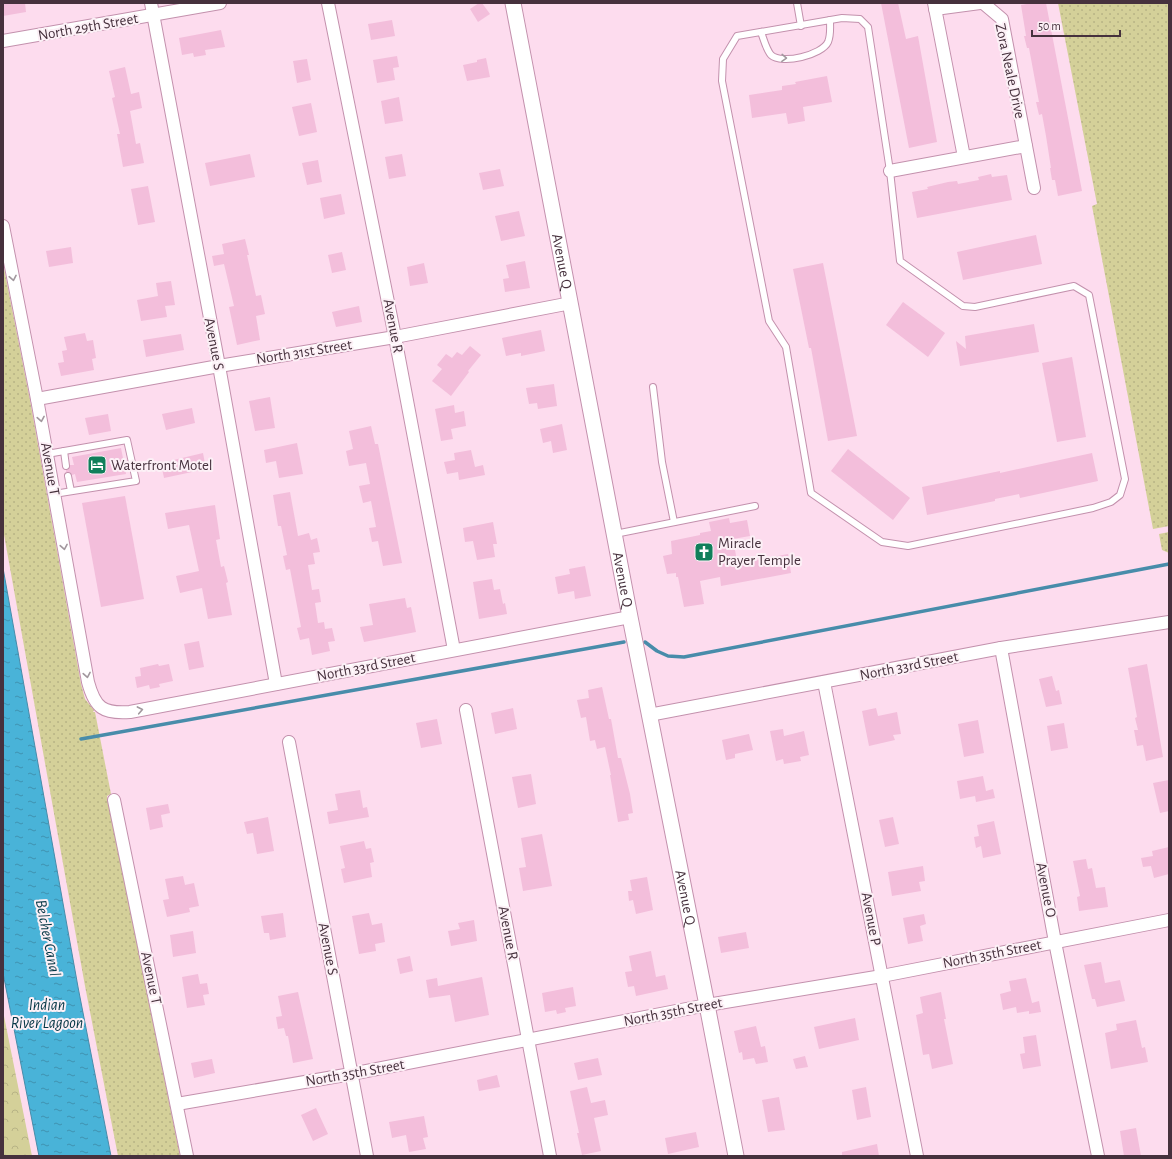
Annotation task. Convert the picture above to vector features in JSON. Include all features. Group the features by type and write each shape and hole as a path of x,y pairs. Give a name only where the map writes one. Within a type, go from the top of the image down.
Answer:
{"street":[{"name":"Avenue S","path":"151,3 219,366 276,684"},
{"name":"North 29th Street","path":"3,42 220,3"},
{"name":"Avenue R","path":"328,3 395,337 454,650"},
{"name":"Avenue Q","path":"513,3 630,617 708,1005 736,1156"},
{"name":"Zora Neale Drive","path":"964,157 934,6 981,3 1002,19 1034,188"},
{"path":"890,171 1026,146"},
{"name":"Avenue T","path":"3,226 37,399 88,682 91,696 102,708"},
{"name":"North 31st Street","path":"37,399 219,366 395,337 571,302"},
{"name":"North 33rd Street","path":"102,708 111,712 130,712 630,617"},
{"name":"North 33rd Street","path":"649,715 1001,648 1169,622"},
{"name":"Avenue O","path":"1001,648 1055,942 1098,1156"},
{"name":"Avenue P","path":"824,682 917,1156"},
{"name":"Avenue R","path":"466,710 550,1156"},
{"name":"Avenue S","path":"289,742 367,1156"},
{"name":"Avenue T","path":"114,800 187,1156"},
{"name":"North 35th Street","path":"177,1104 351,1074 708,1005 882,976 1169,920"}],"lane":[{"path":"797,3 801,26"},
{"path":"842,18 860,19 868,27 890,171 900,261 963,306 976,307 1074,286 1089,295 1125,478 1120,495 1111,502 1093,508 908,546 882,542 811,493 786,347 769,321 722,81 723,59 737,36 801,26 842,18"},
{"path":"761,32 767,48 772,56 785,59 813,54 822,49 828,42 830,20"},
{"path":"653,387 662,462 674,522"},
{"path":"47,454 127,440 136,481 54,494"},
{"path":"64,451 66,466"},
{"path":"68,476 71,491"},
{"path":"614,534 755,506"}],"green space":[{"path":"1058,3 1169,3 1169,526 1153,529 1092,206 1097,204"},
{"path":"3,263 30,400 81,684 85,699 94,710 93,712 95,712 111,794 107,796 180,1156 118,1156 85,986 3,529"},
{"path":"1169,532 1169,553 1162,550 1159,534"},
{"path":"3,1011 32,1156 3,1156"}],"water":[{"name":"Indian River Lagoon","path":"3,568 78,987 111,1156 39,1156 3,973"}],"building":[{"path":"3,3 25,3 26,12 3,16"},
{"path":"479,3 482,3 490,14 478,22 470,9"},
{"path":"881,3 898,3 906,39 918,36 937,142 909,148"},
{"path":"1046,3 1082,191 1058,196 1055,180 1052,180 1042,114 1039,115 1036,102 1039,102 1029,48 1027,48 1024,36 1026,36 1021,5"},
{"path":"392,20 395,36 371,40 368,24"},
{"path":"221,30 225,47 205,50 206,55 194,57 193,53 182,55 179,38"},
{"path":"397,56 399,67 393,68 395,80 377,83 373,60"},
{"path":"486,58 490,77 467,81 463,65 477,62 477,60"},
{"path":"307,59 311,80 297,83 293,61"},
{"path":"125,67 131,94 139,92 142,108 130,111 136,144 140,143 144,163 123,167 117,134 120,134 112,98 115,97 109,71"},
{"path":"827,76 832,102 803,107 805,121 788,124 786,113 752,118 749,95 782,90 782,86"},
{"path":"399,97 403,121 385,124 381,101"},
{"path":"311,103 317,132 299,136 292,107"},
{"path":"250,154 255,177 210,186 205,163"},
{"path":"402,154 406,176 389,179 385,157"},
{"path":"318,160 322,182 307,185 302,163"},
{"path":"500,169 504,186 483,190 479,173"},
{"path":"991,174 992,177 1007,175 1012,200 917,218 912,192 928,189 927,187 948,182 957,181 958,184 979,180 978,177"},
{"path":"148,186 155,222 138,225 131,189"},
{"path":"341,194 345,214 324,219 320,198"},
{"path":"519,211 525,236 501,241 495,216"},
{"path":"1036,235 1042,264 963,280 957,252"},
{"path":"245,239 256,296 261,295 265,314 256,316 260,340 237,345 229,307 234,306 224,264 214,266 212,256 224,254 222,244"},
{"path":"71,247 73,263 49,267 46,251"},
{"path":"342,252 346,270 332,273 328,255"},
{"path":"525,261 530,288 505,292 503,279 509,278 506,265"},
{"path":"424,263 428,283 410,286 407,267"},
{"path":"823,263 857,436 828,441 811,348 809,348 793,269"},
{"path":"171,281 175,305 165,306 167,317 141,321 137,300 158,296 156,283"},
{"path":"903,302 945,333 928,357 886,325"},
{"path":"359,306 362,322 336,327 332,312"},
{"path":"1034,324 1039,352 960,366 956,341 966,349 965,336"},
{"path":"541,330 545,351 521,356 521,353 506,356 502,338"},
{"path":"85,333 87,341 93,340 96,358 92,359 94,370 61,376 58,363 64,362 62,351 67,350 64,337"},
{"path":"181,334 184,350 146,357 143,340"},
{"path":"470,346 481,355 451,396 432,381 442,369 437,365 446,354 452,358 457,352 462,355"},
{"path":"1072,357 1086,437 1057,442 1042,363"},
{"path":"554,384 557,406 538,409 537,403 529,404 526,388"},
{"path":"270,397 275,428 255,431 249,401"},
{"path":"454,405 455,413 464,411 466,426 451,429 453,439 441,441 435,409"},
{"path":"192,408 195,423 166,430 162,414"},
{"path":"108,414 111,431 89,435 85,418"},
{"path":"562,424 567,450 553,453 551,441 543,443 540,429"},
{"path":"371,426 375,444 378,444 402,563 383,566 378,541 372,542 369,528 376,527 371,501 363,503 359,486 370,484 366,463 349,466 346,451 353,449 349,431"},
{"path":"297,443 303,474 279,478 276,461 266,463 264,450"},
{"name":"Waterfront Motel","path":"121,448 126,474 77,482 75,474 72,475 70,472 66,472 70,465 74,465 72,457"},
{"path":"848,449 910,498 893,520 831,471"},
{"path":"471,450 475,467 483,465 485,475 459,480 458,472 447,474 444,462 455,460 454,453"},
{"path":"203,453 206,469 164,478 161,463"},
{"path":"1092,453 1098,481 1020,498 1019,494 995,499 995,501 927,515 922,487 1000,471 1000,473"},
{"path":"290,492 298,536 309,533 311,540 317,538 320,552 313,553 315,564 308,565 312,590 319,589 321,602 315,603 318,623 324,622 325,629 332,628 335,641 328,642 330,651 312,655 309,638 300,640 297,628 301,627 290,569 286,570 283,556 287,555 281,526 278,526 273,495"},
{"path":"125,496 144,599 101,607 82,503"},
{"path":"215,505 220,539 216,540 221,567 224,566 228,582 226,583 232,615 208,619 202,588 180,593 176,576 199,571 189,525 168,529 165,513"},
{"name":"Miracle Prayer Temple","path":"729,518 730,523 747,520 750,536 733,539 737,561 748,558 748,560 756,558 757,560 788,554 791,573 721,586 720,577 700,581 704,604 684,607 678,577 676,577 676,573 667,574 663,556 672,554 671,541 700,535 700,533 711,531 709,522"},
{"path":"493,522 497,544 493,544 495,557 477,560 473,541 465,542 463,528"},
{"path":"585,566 591,596 575,599 574,591 558,594 555,577 570,574 569,569"},
{"path":"492,579 494,590 500,589 507,614 479,619 473,582"},
{"path":"405,598 407,608 411,607 416,632 364,642 360,627 373,625 369,604"},
{"path":"199,641 204,667 189,670 184,644"},
{"path":"158,664 159,666 169,664 173,681 159,684 160,687 150,689 149,685 137,688 135,677 141,676 140,668"},
{"path":"1147,664 1163,757 1146,761 1143,745 1137,746 1134,730 1138,730 1135,718 1137,717 1128,668"},
{"path":"1052,676 1056,691 1059,690 1062,704 1046,707 1039,679"},
{"path":"602,687 609,719 611,719 618,758 621,758 630,794 633,813 628,814 629,820 618,822 605,747 597,749 595,740 590,741 586,717 581,718 577,700 589,698 588,690"},
{"path":"513,708 517,729 495,734 491,713"},
{"path":"876,708 878,716 897,712 901,734 893,735 895,740 869,746 862,711"},
{"path":"437,719 442,744 421,748 416,723"},
{"path":"978,720 984,753 964,757 958,724"},
{"path":"1064,723 1068,748 1051,751 1047,726"},
{"path":"783,729 784,736 804,731 809,755 800,757 801,761 784,764 783,759 776,761 770,731"},
{"path":"749,734 753,750 735,754 735,758 726,760 722,740"},
{"path":"531,774 536,804 518,808 512,777"},
{"path":"983,776 986,791 993,789 995,798 976,802 975,796 960,799 957,781"},
{"path":"1169,780 1169,811 1160,813 1153,783"},
{"path":"360,790 363,808 367,807 369,817 329,824 327,812 338,810 335,794"},
{"path":"168,804 170,813 161,815 163,827 150,830 146,808"},
{"path":"268,817 274,851 257,854 253,833 247,834 244,822"},
{"path":"893,817 899,844 885,847 879,820"},
{"path":"994,821 1001,854 983,858 981,846 976,848 974,837 979,836 977,825"},
{"path":"542,834 552,886 523,891 519,868 526,867 521,838"},
{"path":"364,841 366,849 371,848 374,862 370,863 372,877 344,883 341,869 345,868 340,846"},
{"path":"1169,847 1169,874 1154,878 1151,866 1143,867 1141,858 1153,856 1152,851"},
{"path":"1086,859 1088,869 1092,868 1096,888 1105,887 1108,907 1079,911 1077,897 1080,896 1073,861"},
{"path":"923,866 925,881 919,882 921,891 892,896 888,872"},
{"path":"183,876 185,885 194,883 199,906 189,908 190,912 167,917 163,900 169,899 165,879"},
{"path":"647,877 653,910 636,914 633,900 629,901 628,891 632,891 630,880"},
{"path":"283,913 286,937 270,940 269,933 264,933 261,916"},
{"path":"369,913 372,925 382,923 385,942 375,944 376,951 359,954 352,916"},
{"path":"924,914 926,924 920,926 923,941 908,944 903,918"},
{"path":"474,920 477,941 451,946 448,931 460,929 458,923"},
{"path":"193,931 196,953 173,957 170,935"},
{"path":"746,932 749,948 721,953 718,937"},
{"path":"651,951 656,977 665,975 668,989 636,996 634,986 628,987 625,972 632,971 629,956"},
{"path":"410,956 413,971 400,974 397,959"},
{"path":"1101,962 1105,983 1120,980 1125,1001 1097,1007 1095,999 1092,999 1084,965"},
{"path":"198,974 200,984 207,983 209,994 203,995 205,1005 187,1008 182,977"},
{"path":"482,977 489,1015 455,1022 450,995 429,998 426,980 437,978 438,986"},
{"path":"1026,978 1032,1003 1039,1001 1041,1012 1029,1014 1029,1011 1017,1013 1016,1007 1003,1010 1000,994 1011,991 1009,981"},
{"path":"573,987 576,1006 565,1008 566,1012 557,1014 556,1010 545,1012 542,993"},
{"path":"298,992 313,1059 293,1063 288,1036 286,1036 284,1028 278,1029 276,1017 282,1016 278,996"},
{"path":"941,992 946,1019 944,1019 953,1064 932,1069 929,1054 923,1055 916,1015 923,1013 920,997"},
{"path":"855,1018 859,1040 819,1049 814,1027"},
{"path":"1136,1020 1142,1048 1145,1047 1148,1062 1111,1069 1105,1033 1117,1030 1116,1024"},
{"path":"756,1026 761,1047 765,1046 768,1062 756,1064 754,1058 743,1060 742,1052 739,1053 734,1031"},
{"path":"1036,1035 1041,1066 1023,1069 1020,1054 1025,1053 1023,1037"},
{"path":"805,1056 808,1067 796,1069 793,1059"},
{"path":"598,1058 602,1075 578,1080 574,1063"},
{"path":"212,1059 215,1073 194,1078 191,1063"},
{"path":"497,1075 500,1087 479,1091 477,1080"},
{"path":"587,1087 591,1103 605,1100 608,1115 594,1118 601,1151 582,1155 570,1091"},
{"path":"866,1087 871,1117 857,1120 852,1090"},
{"path":"779,1097 785,1130 768,1132 762,1100"},
{"path":"316,1108 328,1134 313,1141 301,1115"},
{"path":"424,1116 428,1137 423,1138 426,1149 409,1152 406,1135 392,1138 389,1122"},
{"path":"1136,1128 1141,1156 1124,1156 1120,1131"},
{"path":"696,1132 699,1147 668,1154 665,1138"},
{"path":"877,1144 879,1156 842,1156 842,1152"}],"waterway":[{"path":"645,642 657,651 668,656 684,657 1169,564"},
{"path":"81,739 624,642"}],"place":[{"name":"Waterfront Motel","path":"97,465"},
{"name":"Miracle Prayer Temple","path":"704,552"}],"water label":[{"name":"Belcher Canal","path":"48,938"}]}
